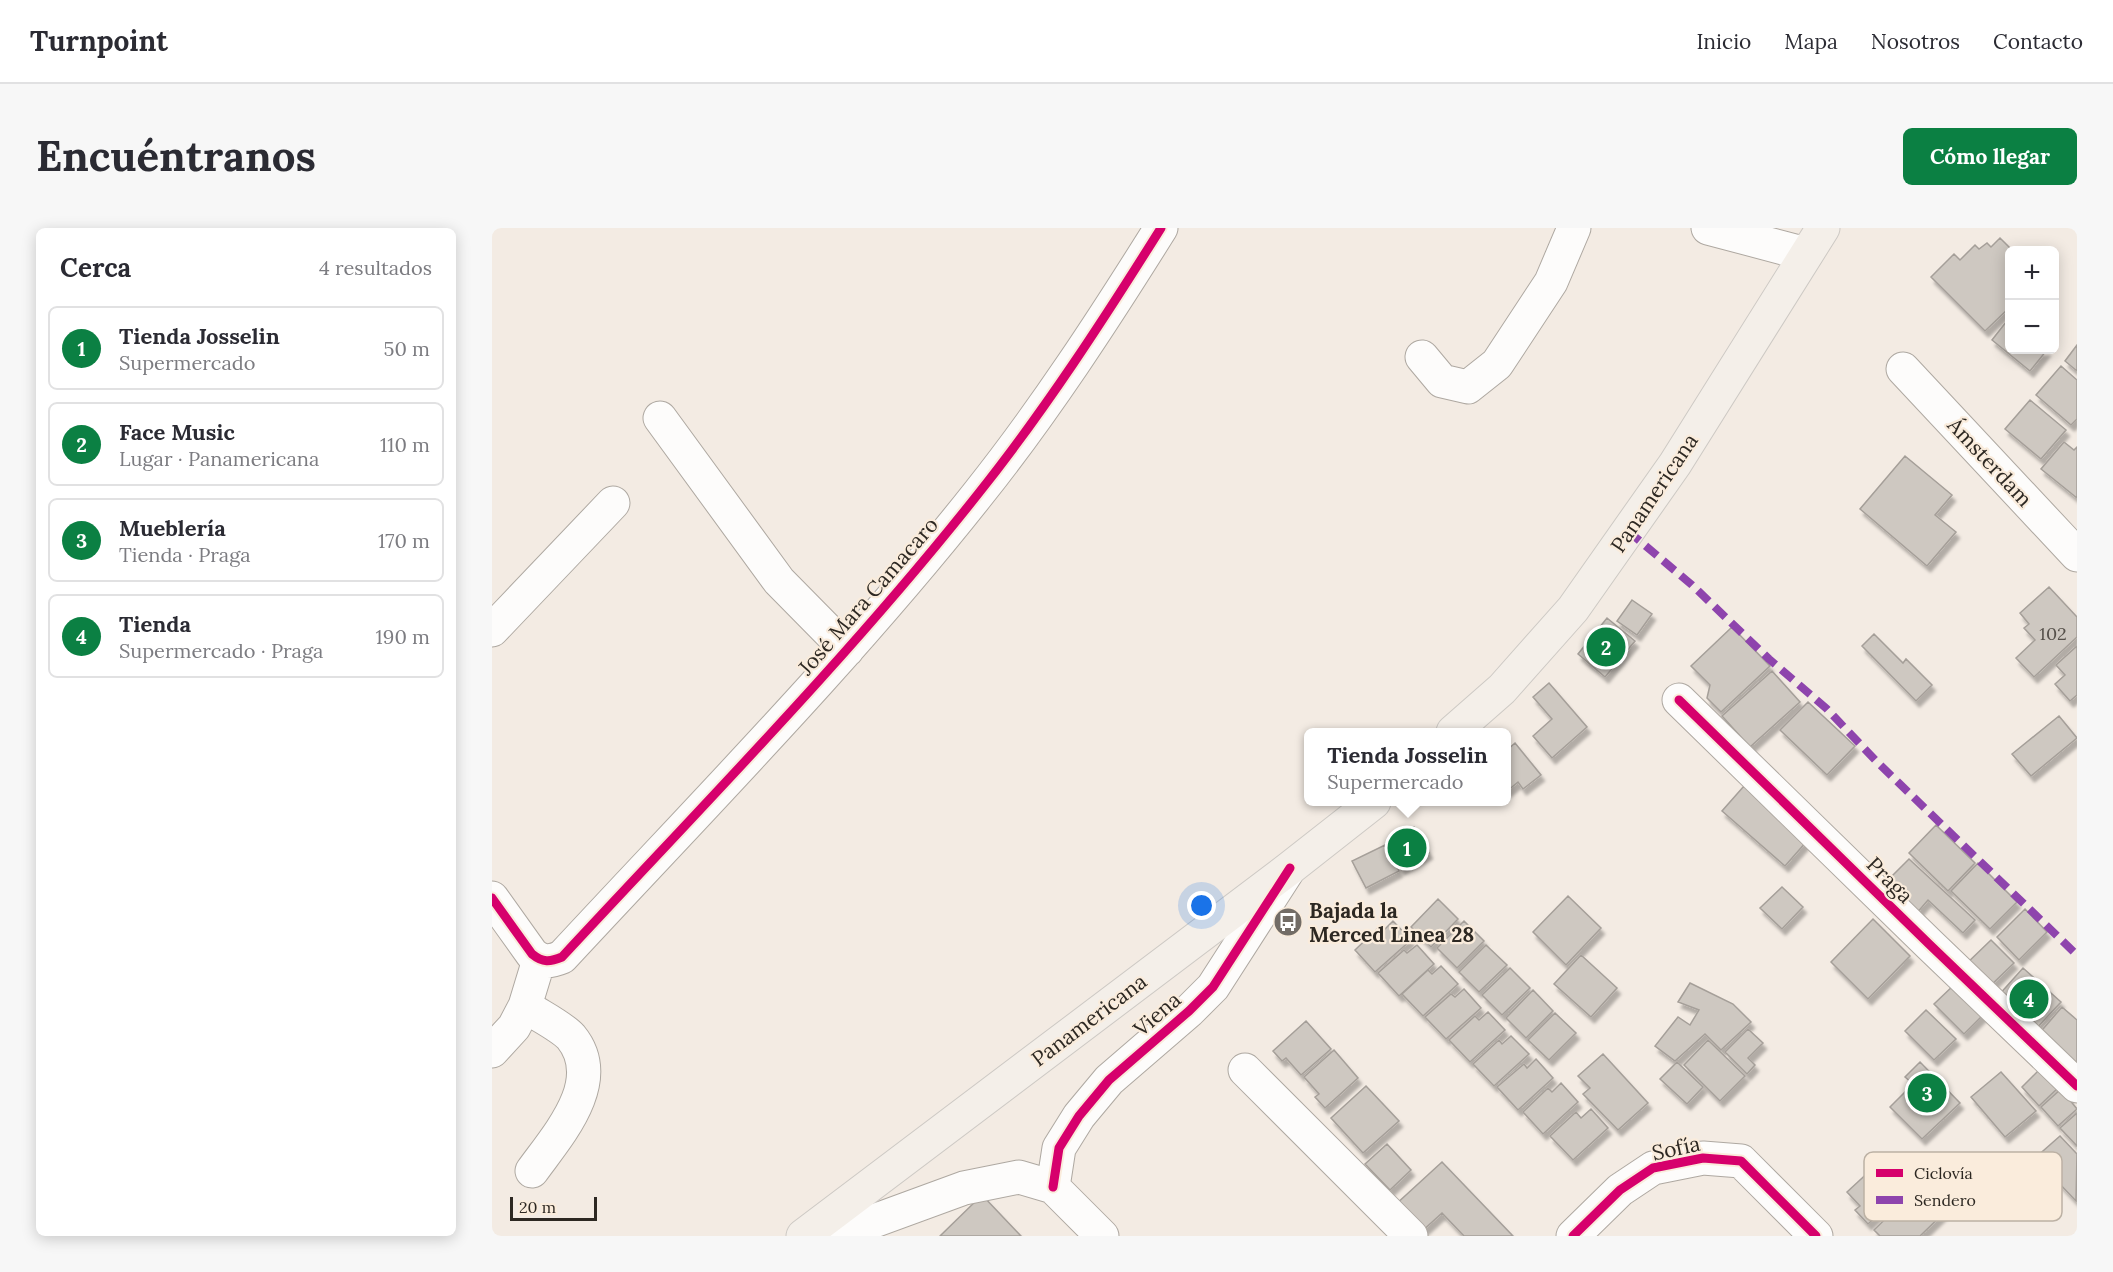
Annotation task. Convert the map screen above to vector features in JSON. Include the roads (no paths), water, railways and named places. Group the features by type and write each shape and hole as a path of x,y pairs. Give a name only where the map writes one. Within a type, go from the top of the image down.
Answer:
{"main road":[{"name":"Panamericana","path":"1458,728 1502,689 1573,609 1676,464 1814,241"},
{"name":"Panamericana","path":"803,1236 1290,868 1368,806"}],"street":[{"name":"José Mara Camacaro","path":"551,959 847,650 939,543 987,483 1102,321 1161,228"},
{"path":"1422,357 1443,381 1468,387 1497,364 1551,282 1574,228"},
{"path":"1708,228 1814,241"},
{"name":"Ámsterdam","path":"1903,369 2077,555"},
{"path":"660,418 779,581 847,650"},
{"path":"492,630 613,503"},
{"name":"Praga","path":"1679,700 2077,1086"},
{"name":"Viena","path":"1053,1187 1059,1148 1079,1116 1109,1080 1189,1011 1213,987 1290,868"},
{"path":"492,898 532,954 551,959 514,1027 492,1051"},
{"path":"525,1006 569,1035 581,1051 585,1073 573,1114 532,1171"},
{"path":"1245,1070 1411,1236"},
{"name":"Sofía","path":"1573,1236 1620,1191 1653,1168 1703,1158 1741,1161 1816,1236"},
{"path":"833,1236 964,1188 1019,1177 1053,1187 1094,1233"}],"place":[{"name":"Face Music","path":"1606,647"},
{"name":"Tienda Josselin","path":"1407,848"},
{"name":"Bajada la Merced Linea 28","path":"1288,922"},
{"name":"Tienda","path":"2029,999"},
{"name":"Mueblería","path":"1927,1093"}]}
